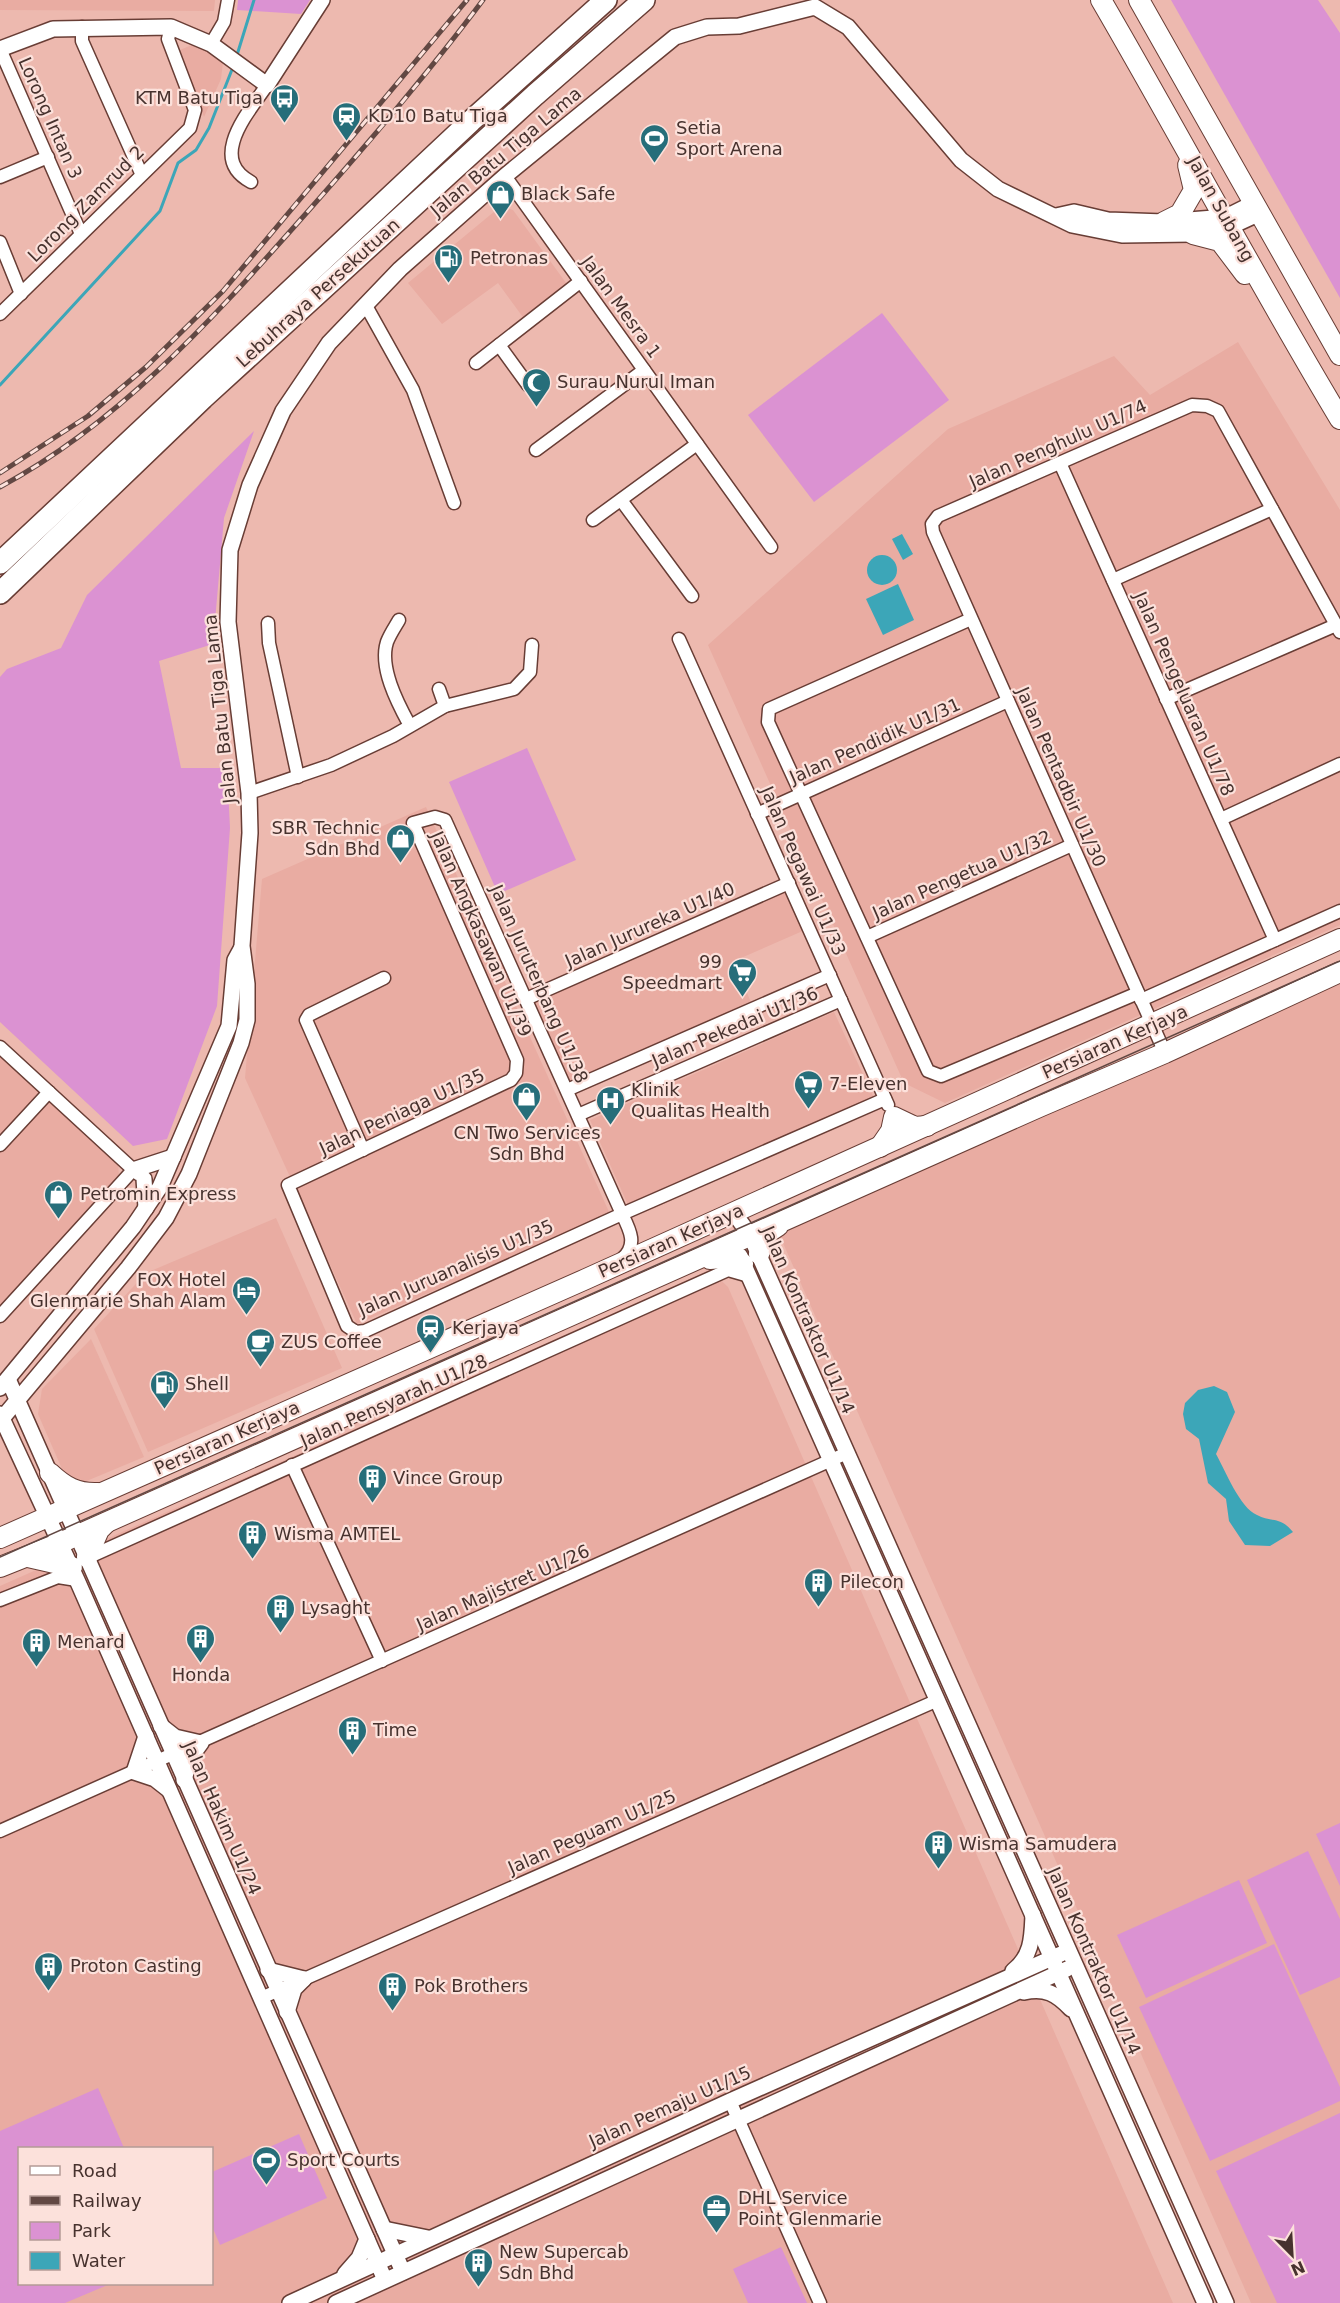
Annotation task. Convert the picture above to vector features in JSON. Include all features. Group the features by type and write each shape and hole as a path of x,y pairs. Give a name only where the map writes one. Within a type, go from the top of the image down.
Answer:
{"highway":[{"name":"Lebuhraya Persekutuan","path":"0,593 203,398 644,0"},
{"path":"620,20 659,0"},
{"name":"Lebuhraya Persekutuan","path":"0,562 231,343 601,2"}],"main road":[{"name":"Jalan Subang","path":"1101,0 1170,118 1287,332 1340,419"},
{"name":"Jalan Subang","path":"1138,0 1340,355"},
{"path":"1164,222 1180,214 1194,190 1193,178 1170,118"},
{"path":"1193,234 1220,241 1287,332"},
{"name":"Persiaran Kerjaya","path":"0,1538 734,1213 1340,939"},
{"name":"Persiaran Kerjaya","path":"0,1567 69,1539 641,1283 1165,1053 1340,972"},
{"path":"880,1147 891,1131 894,1117 915,1127 927,1126"},
{"path":"641,1283 716,1257 733,1257 750,1265 766,1234 825,1202"},
{"path":"50,1473 65,1486 82,1494 99,1493"},
{"path":"26,1557 81,1566 99,1530 108,1521"}],"street":[{"path":"211,44 224,22 228,0"},
{"path":"251,182 237,171 231,149 233,136 322,0"},
{"name":"Jalan Batu Tiga Lama","path":"1,1418 41,1374 166,1218 189,1174 241,1043 247,1020 247,984 242,946 250,833 249,794 228,622 230,550 250,485 283,411 329,343 365,304 505,176 675,37 707,27 739,26 815,7 848,27 961,160 998,189 1072,225 1122,236 1193,234 1228,222"},
{"path":"82,27 82,41 141,173"},
{"path":"0,49 53,29 171,27 211,44 267,85"},
{"name":"Lorong Zamrud 2","path":"0,314 141,173 190,128 195,117 195,110 168,39 171,27"},
{"name":"Lorong Intan 3","path":"0,49 81,234"},
{"path":"0,177 48,157"},
{"name":"Jalan Mesra 1","path":"505,176 771,547"},
{"path":"1056,216 1074,212 1108,220 1228,222 1257,208"},
{"path":"0,242 21,294"},
{"path":"476,363 580,281"},
{"path":"365,304 413,390 454,503"},
{"path":"499,345 528,385"},
{"path":"536,450 645,370"},
{"name":"Jalan Penghulu U1/74","path":"938,516 1192,405 1207,406 1218,411 1272,509"},
{"path":"593,520 697,444"},
{"name":"Jalan Pengeluaran U1/78","path":"1060,463 1275,940"},
{"path":"621,500 692,596"},
{"path":"1113,580 1272,509 1338,629 1166,699"},
{"name":"Jalan Pentadbir U1/30","path":"938,516 932,524 933,532 1165,1053"},
{"path":"971,619 769,709 768,722 928,1071 941,1076 1275,940 1340,911"},
{"path":"399,620 388,641 385,659 409,724"},
{"path":"268,623 269,643 298,777"},
{"name":"Jalan Pegawai U1/33","path":"680,639 894,1117"},
{"path":"249,794 331,765 393,736 409,724 445,706 514,689 530,672 532,645"},
{"path":"439,688 445,706"},
{"name":"Jalan Pendidik U1/31","path":"758,814 1008,701"},
{"path":"1221,819 1340,764"},
{"name":"Jalan Angkasawan U1/39","path":"445,820 435,817 413,823 517,1060"},
{"name":"Jalan Juruterbang U1/38","path":"445,820 629,1229"},
{"name":"Jalan Pengetua U1/32","path":"867,937 1072,845"},
{"name":"Jalan Jurureka U1/40","path":"526,999 789,883"},
{"name":"Jalan Batu Tiga Lama","path":"4,1383 146,1208 160,1187 229,1026 235,960 242,946"},
{"path":"567,1090 830,975"},
{"path":"363,1150 306,1020 309,1015 384,978"},
{"name":"Jalan Pekedai U1/36","path":"578,1114 841,1000"},
{"path":"0,1047 139,1175 160,1187 178,1181 189,1174"},
{"name":"Jalan Peniaga U1/35","path":"288,1185 511,1080 516,1073 517,1060"},
{"path":"0,1145 49,1092"},
{"path":"622,1214 885,1099"},
{"path":"0,1316 139,1175 173,1157"},
{"path":"139,1175 146,1208"},
{"name":"Jalan Juruanalisis U1/35","path":"288,1185 347,1326 356,1332 365,1331 622,1214"},
{"path":"160,1187 166,1218"},
{"name":"Jalan Kontraktor U1/14","path":"734,1213 750,1265 831,1460 1034,1913 1205,2303"},
{"path":"629,1229 640,1242 652,1245 680,1236"},
{"path":"586,1279 619,1262 629,1253 632,1243 629,1229"},
{"name":"Jalan Kontraktor U1/14","path":"750,1265 847,1453 1226,2303"},
{"name":"Jalan Pensyarah U1/28","path":"81,1566 292,1465 728,1270 750,1265"},
{"path":"32,1430 32,1394 41,1374"},
{"name":"Jalan Hakim U1/24","path":"4,1383 18,1400 50,1473 57,1512"},
{"name":"Jalan Hakim U1/24","path":"1,1418 17,1450 57,1512 160,1726 403,2272"},
{"path":"0,1436 6,1438 17,1450"},
{"name":"Jalan Majistret U1/26","path":"0,1831 847,1453"},
{"path":"292,1465 382,1661"},
{"path":"0,1600 81,1566"},
{"name":"Jalan Hakim U1/24","path":"81,1566 157,1762 385,2280"},
{"name":"Jalan Peguam U1/25","path":"261,1998 938,1700"},
{"path":"160,1726 176,1737 201,1743 190,1758 184,1780"},
{"path":"146,1736 134,1772 155,1779 170,1790"},
{"path":"1001,1980 1022,1964 1030,1949 1034,1913"},
{"name":"Jalan Pemaju U1/15","path":"290,2303 730,2101 1068,1950"},
{"path":"336,2303 1075,1965"},
{"path":"268,1970 304,1979"},
{"path":"287,2012 294,1989 304,1979"},
{"path":"1008,1996 1033,1990 1047,1991 1059,1996 1080,2018"},
{"path":"730,2101 820,2303"},
{"path":"384,2229 417,2238 431,2238"},
{"path":"339,2280 359,2258 367,2239"}],"shaded area":[{"path":"0,0 215,0 214,11 0,10"},
{"path":"194,44 202,46 223,62 221,79 204,117 180,50"},
{"path":"501,206 513,210 569,287 525,320 498,283 442,324 408,283"},
{"path":"1238,342 1340,510 1340,925 945,1103 904,1083 708,645 948,429 1114,356 1150,395"},
{"path":"426,807 610,1214 357,1324 245,1078 262,879"},
{"path":"787,890 805,930 734,961 752,1005 571,1084 533,1002"},
{"path":"1340,984 1340,2303 1251,2303 779,1234"},
{"path":"834,1012 874,1098 629,1207 590,1120"},
{"path":"0,1055 118,1162 119,1178 0,1308"},
{"path":"276,1218 342,1368 148,1452 94,1329 146,1273"},
{"path":"711,1271 728,1287 1173,2303 0,2303 0,1586"},
{"path":"91,1339 144,1457 77,1485 66,1478 38,1414 42,1389"}],"green space":[{"path":"238,0 310,0 301,14 237,10"},
{"path":"1171,0 1318,0 1340,33 1340,298"},
{"path":"882,313 949,400 814,502 748,415"},
{"path":"254,431 224,518 213,644 159,661 181,768 227,768 230,828 217,1006 167,1139 133,1146 0,1022 0,677 7,669 61,648 87,595"},
{"path":"527,748 576,860 498,894 449,782"},
{"path":"1340,1823 1340,1886 1316,1834"},
{"path":"1308,1851 1340,1919 1340,1977 1300,1995 1247,1880"},
{"path":"1239,1880 1267,1943 1146,1998 1117,1935"},
{"path":"1274,1944 1340,2087 1340,2101 1210,2161 1139,2007"},
{"path":"98,2088 124,2147 18,2147 18,2285 108,2285 65,2303 0,2303 0,2131"},
{"path":"1340,2113 1340,2303 1277,2303 1216,2171"},
{"name":"Sport Courts","path":"299,2134 327,2198 220,2245 213,2228 213,2172"},
{"path":"781,2247 807,2303 748,2303 733,2269"}],"water":[{"path":"902,534 913,554 903,560 892,539"},
{"path":"882,555 893,559 897,570 893,581 882,585 871,581 867,570 871,559"},
{"path":"898,584 914,620 883,635 866,599"},
{"path":"1214,1386 1227,1392 1235,1412 1216,1454 1234,1488 1251,1511 1284,1524 1293,1532 1270,1546 1245,1545 1229,1521 1226,1499 1208,1483 1199,1439 1186,1429 1183,1414 1185,1403 1198,1390"}],"waterway":[{"path":"237,55 254,0"},
{"path":"0,385 160,211 178,163 196,150 209,128 233,67"}],"tram line":[{"path":"0,1557 1340,961"}],"railway":[{"path":"0,473 88,416 146,367 223,291 467,0"},
{"path":"0,487 43,462 83,434 122,403 194,336 367,144 438,59 483,0"}],"place":[{"name":"KTM Batu Tiga","path":"284,124"},
{"name":"KD10 Batu Tiga","path":"347,142"},
{"name":"Setia Sport Arena","path":"655,164"},
{"name":"Black Safe","path":"500,220"},
{"name":"Petronas","path":"449,284"},
{"name":"Surau Nurul Iman","path":"536,408"},
{"name":"SBR Technic Sdn Bhd","path":"401,864"},
{"name":"99 Speedmart","path":"743,998"},
{"name":"7-Eleven","path":"808,1110"},
{"name":"CN Two Services Sdn Bhd","path":"527,1122"},
{"name":"Klinik Qualitas Health","path":"610,1126"},
{"name":"Petromin Express","path":"59,1220"},
{"name":"FOX Hotel Glenmarie Shah Alam","path":"247,1316"},
{"name":"Kerjaya","path":"431,1354"},
{"name":"ZUS Coffee","path":"260,1368"},
{"name":"Shell","path":"164,1410"},
{"name":"Vince Group","path":"372,1504"},
{"name":"Wisma AMTEL","path":"253,1560"},
{"name":"Pilecon","path":"819,1608"},
{"name":"Lysaght","path":"280,1634"},
{"name":"Honda","path":"201,1664"},
{"name":"Menard","path":"36,1668"},
{"name":"Time","path":"352,1756"},
{"name":"Wisma Samudera","path":"938,1870"},
{"name":"Proton Casting","path":"49,1992"},
{"name":"Pok Brothers","path":"393,2012"},
{"name":"Sport Courts","path":"266,2186"},
{"name":"DHL Service Point Glenmarie","path":"717,2234"},
{"name":"New Supercab Sdn Bhd","path":"478,2288"}]}
